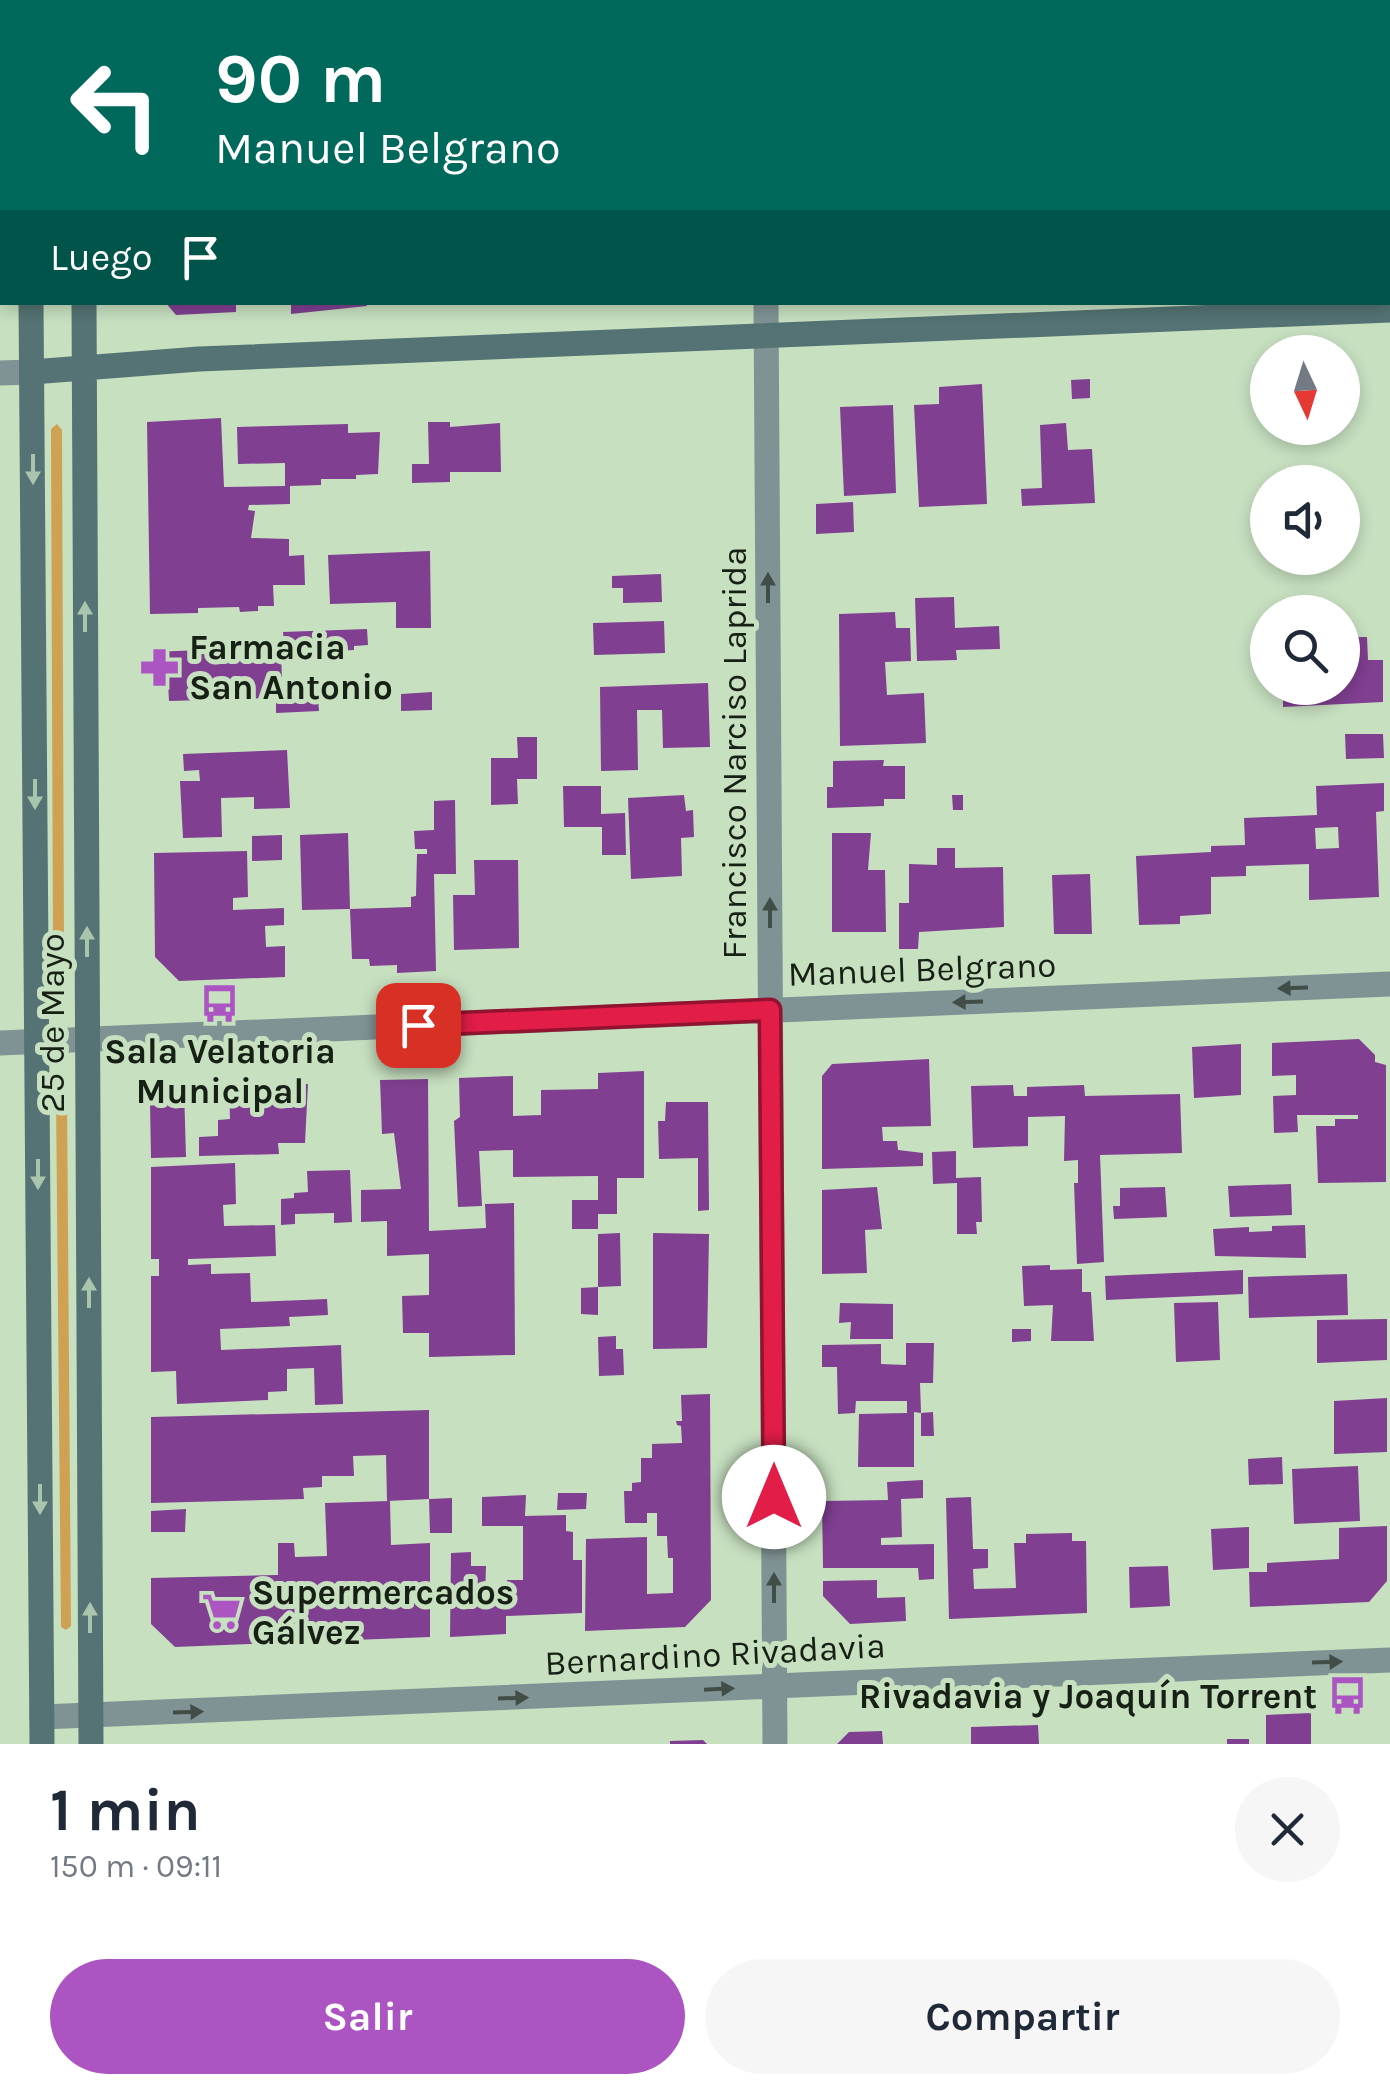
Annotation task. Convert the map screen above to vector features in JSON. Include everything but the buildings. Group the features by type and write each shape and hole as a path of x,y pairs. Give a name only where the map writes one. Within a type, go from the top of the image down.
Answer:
{"main road":[{"name":"25 de Mayo","path":"31,305 42,1744"},
{"name":"25 de Mayo","path":"84,305 91,1744"},
{"path":"32,372 198,359 1390,310"}],"street":[{"name":"Francisco Narciso Laprida","path":"766,305 775,1744"},
{"path":"0,373 32,372"},
{"name":"Manuel Belgrano","path":"0,1043 1390,984"},
{"name":"Bernardino Rivadavia","path":"42,1717 1390,1660"}],"shaded area":[{"path":"57,424 62,430 64,948 59,952 53,948 51,429"},
{"path":"62,1092 67,1098 71,1626 66,1630 61,1627 56,1097"}],"place":[{"name":"Farmacia San Antonio","path":"159,667"},
{"name":"Sala Velatoria Municipal","path":"220,1004"},
{"name":"Supermercados Gálvez","path":"222,1612"},
{"name":"Rivadavia y Joaquín Torrent","path":"1347,1696"}],"route":[{"path":"418,1025 770,1010 774,1497"}]}
